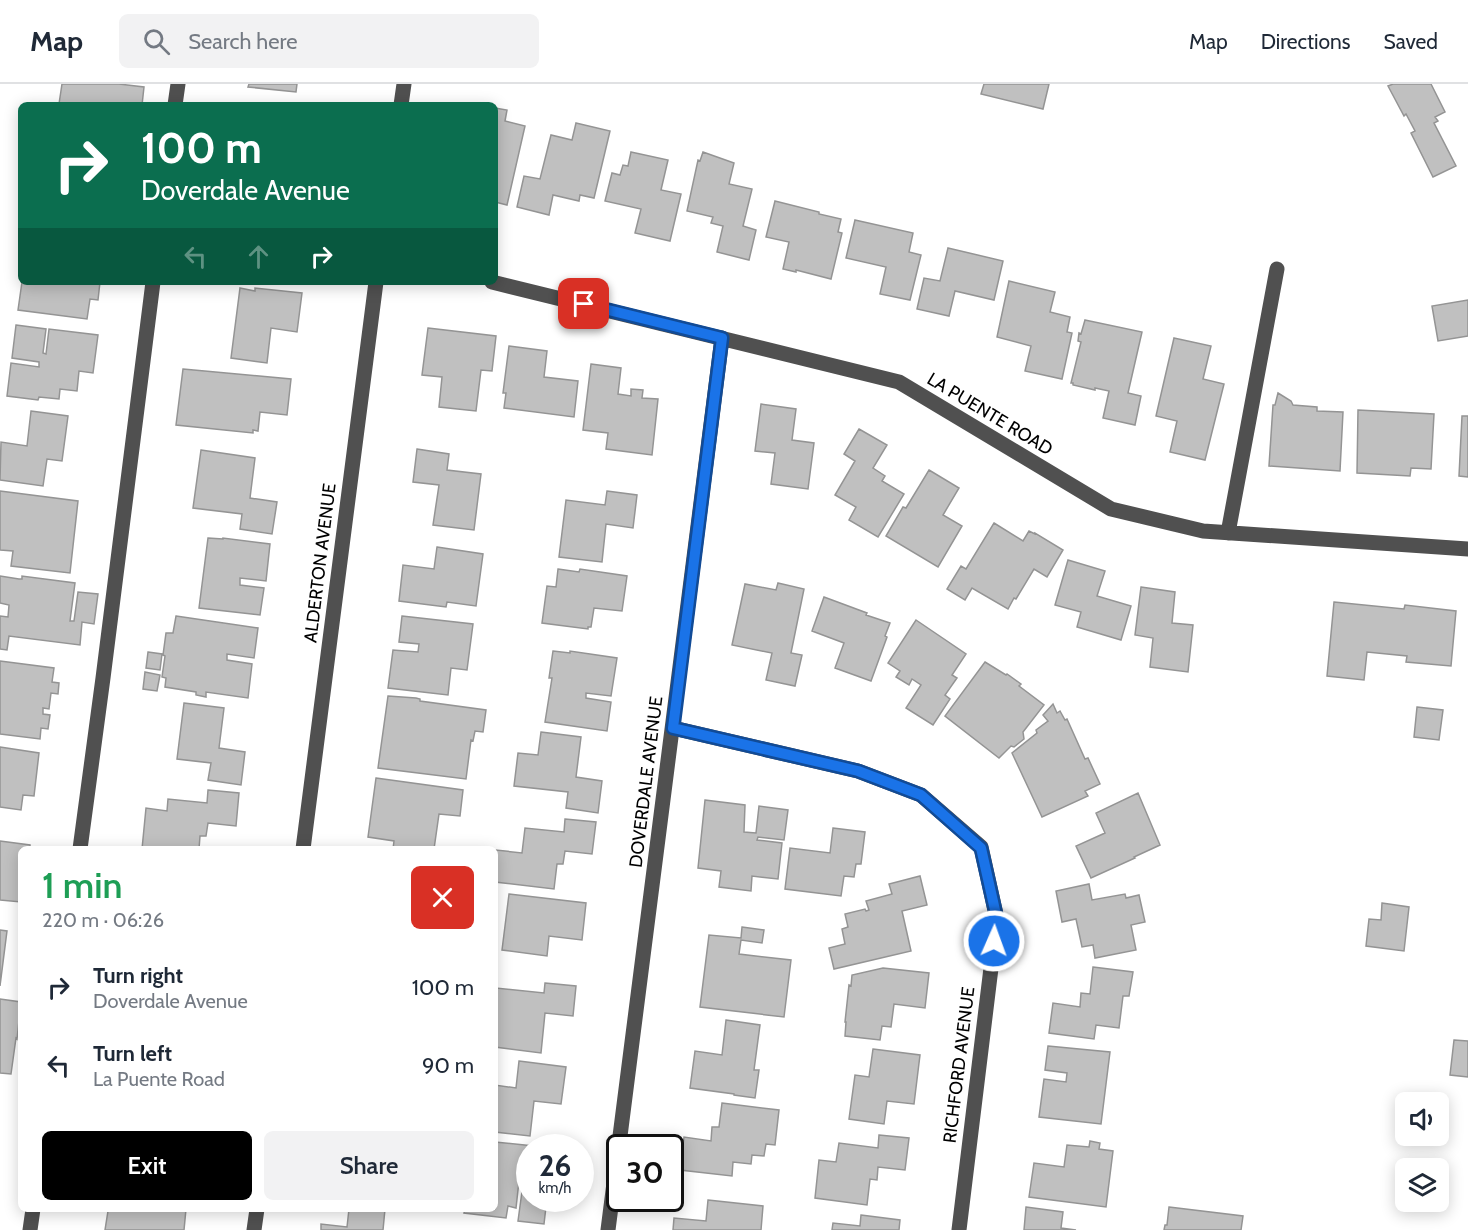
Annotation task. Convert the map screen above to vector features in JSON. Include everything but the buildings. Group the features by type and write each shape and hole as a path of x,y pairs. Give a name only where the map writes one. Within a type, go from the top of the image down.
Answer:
{"street":[{"path":"175,102 178,84"},
{"path":"401,102 404,84"},
{"path":"1228,533 1277,268"},
{"name":"LA PUENTE ROAD","path":"498,283 899,382 1111,509 1203,531 1468,549"},
{"path":"80,846 104,678 153,285"},
{"name":"ALDERTON AVENUE","path":"303,846 376,285"},
{"name":"DOVERDALE AVENUE","path":"608,1230 722,338"},
{"name":"RICHFORD AVENUE","path":"673,728 858,771 921,795 981,848 997,919 958,1230"},
{"path":"30,1230 33,1212"},
{"path":"254,1230 257,1212"}],"route":[{"path":"584,304 722,338 673,728 858,771 921,795 981,848 997,919 994,941"}]}
